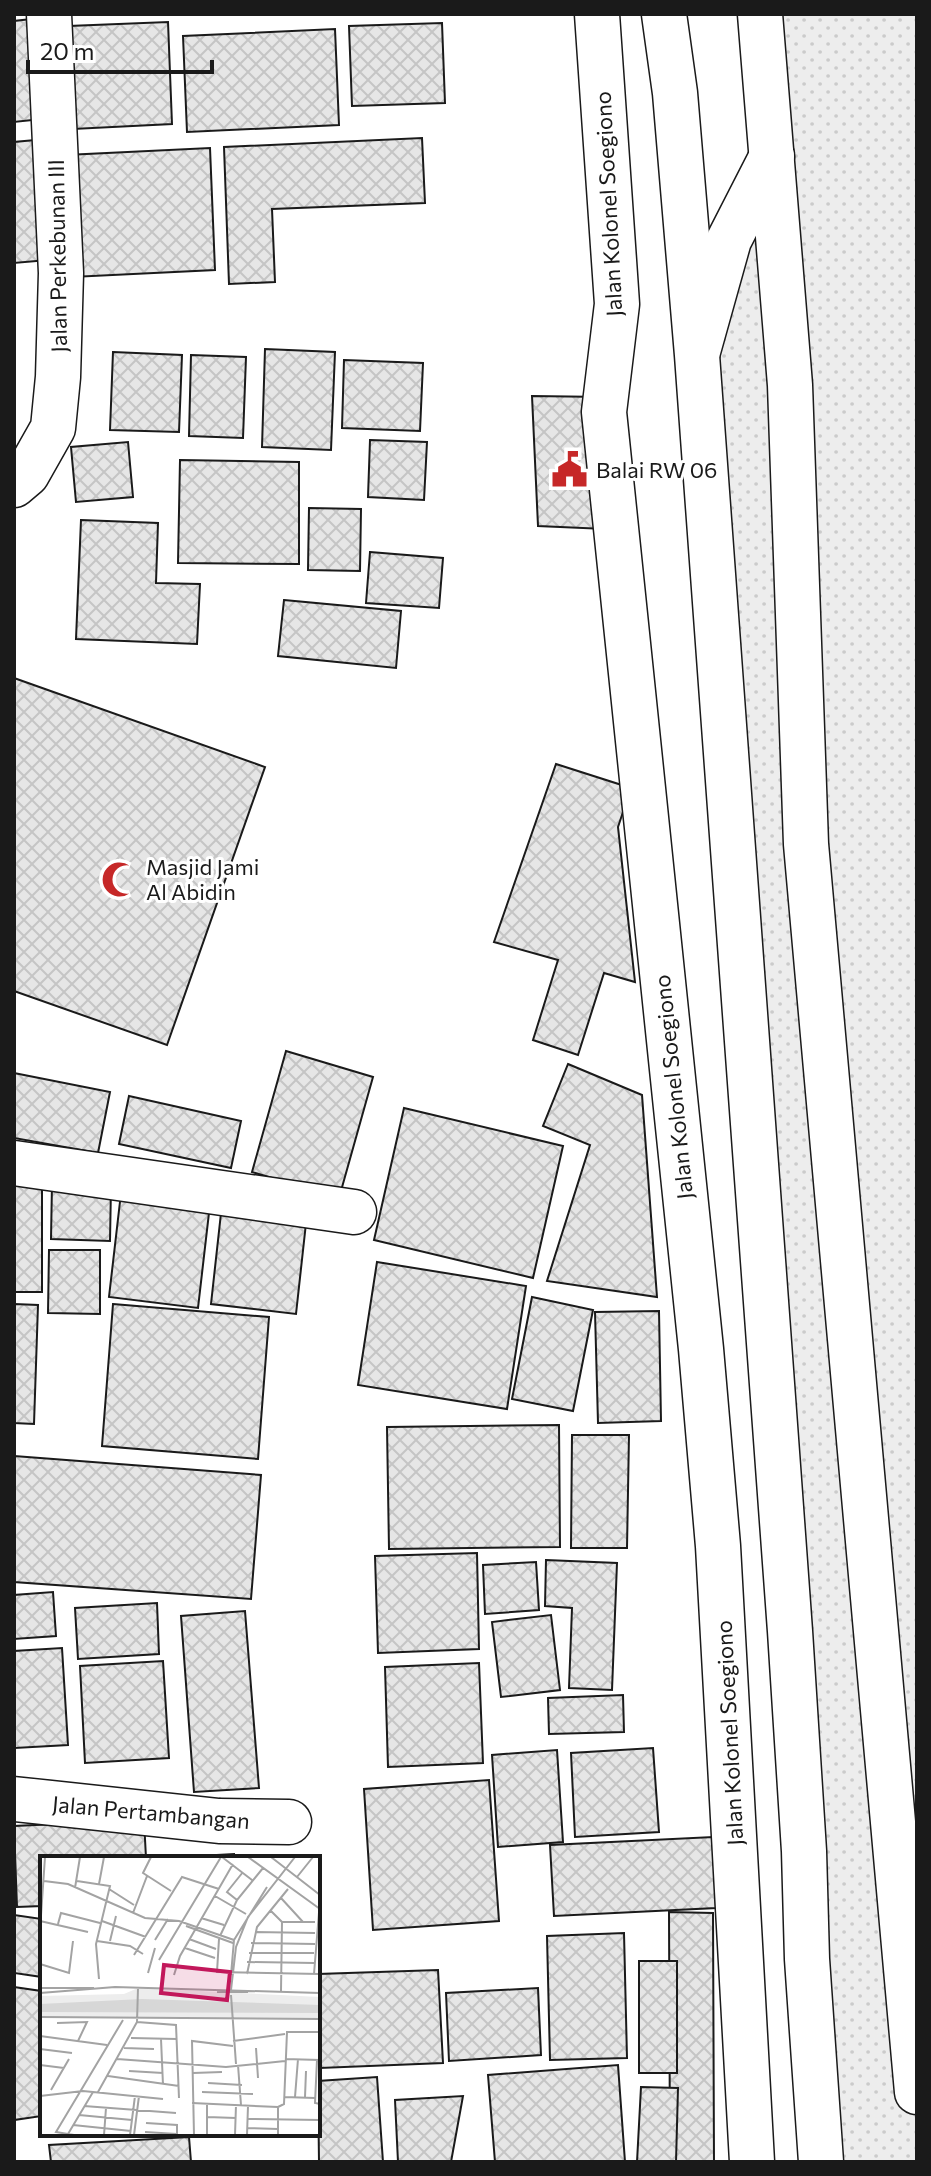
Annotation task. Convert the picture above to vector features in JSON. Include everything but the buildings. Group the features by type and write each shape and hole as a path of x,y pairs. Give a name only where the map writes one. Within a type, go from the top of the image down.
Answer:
{"main road":[{"name":"Jalan Perkebunan III","path":"14,485 27,474 53,428 58,377 61,273 49,14"},
{"name":"Jalan Kolonel Soegiono","path":"597,14 617,304 604,412 701,1349 718,1546 752,2162"},
{"path":"664,14 675,93 697,355 790,1631 821,2162"},
{"path":"760,14 790,385 806,844 917,2092"},
{"path":"697,355 729,240 772,156"},
{"path":"14,1163 354,1212"},
{"name":"Jalan Pertambangan","path":"14,1799 219,1821 289,1822"}],"shaded area":[{"path":"760,14 917,14 917,2162 821,2162 697,355 772,156"}],"place":[{"name":"Balai RW 06","path":"570,469"},
{"name":"Masjid Jami Al Abidin","path":"120,879"}]}
